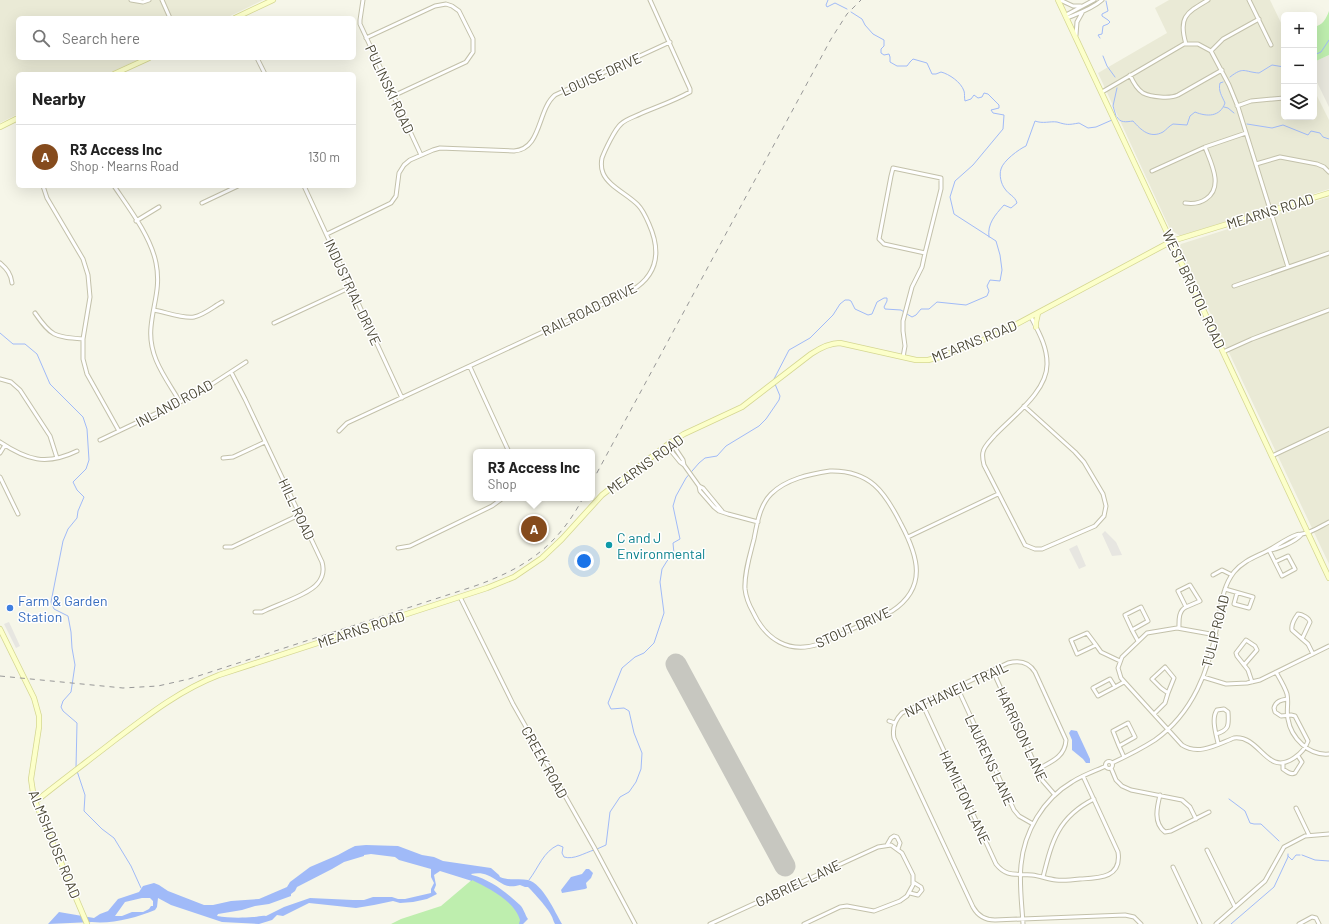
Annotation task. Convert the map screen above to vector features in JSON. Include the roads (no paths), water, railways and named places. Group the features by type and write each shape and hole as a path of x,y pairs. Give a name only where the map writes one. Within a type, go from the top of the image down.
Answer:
{"street":[{"path":"131,0 143,2 149,0"},
{"path":"162,0 169,16"},
{"path":"240,16 273,0"},
{"name":"PULINSKI ROAD","path":"364,0 360,22 366,38 421,155"},
{"path":"650,0 670,42"},
{"path":"1059,0 1073,6 1084,6"},
{"name":"WEST BRISTOL ROAD","path":"1059,0 1329,578"},
{"path":"1066,16 1094,0"},
{"path":"1066,16 1085,10 1102,0"},
{"path":"1186,44 1182,28 1185,16 1190,10 1208,0"},
{"path":"1249,0 1271,45"},
{"path":"366,38 409,17 442,4 452,6 459,11 473,39 474,48 472,54 464,64 393,96"},
{"path":"1076,37 1077,22 1080,15 1085,10"},
{"path":"1211,50 1223,39 1258,19"},
{"name":"RAILROAD DRIVE","path":"339,431 347,423 631,291 646,279 651,271 655,259 656,248 654,235 642,210 634,201 608,181 601,167 602,158 620,124 690,92 670,42"},
{"name":"LOUISE DRIVE","path":"327,234 390,203 397,192 400,170 406,163 421,155 440,148 514,151 524,149 534,139 548,103 555,95 670,42"},
{"path":"1102,92 1186,44 1198,44 1211,50 1222,70 1237,106 1288,267"},
{"path":"118,72 145,60"},
{"path":"258,60 264,72"},
{"path":"1130,75 1136,86 1144,93 1171,98 1222,70"},
{"path":"1237,106 1251,101 1281,98"},
{"path":"0,127 16,119"},
{"path":"1152,170 1205,147 1246,134"},
{"path":"1185,203 1197,203 1204,200 1211,194 1215,187 1215,176 1205,147"},
{"path":"1256,164 1280,156 1317,164 1324,167 1329,172"},
{"path":"903,357 905,346 903,321 912,287 922,267 941,189 941,178 893,168 889,182 879,239 884,244 925,253"},
{"path":"44,188 47,198 83,258 88,275 90,302 83,338 83,359 86,370 120,431"},
{"path":"115,188 150,243 156,261 158,284 151,327 152,350 161,372 180,402"},
{"path":"202,204 234,188"},
{"name":"INDUSTRIAL DRIVE","path":"305,188 402,398"},
{"name":"MEARNS ROAD","path":"35,802 159,707 181,692 201,682 460,597 509,579 535,564 553,548 602,495 669,444 684,434 742,408 816,351 834,344 851,345 922,360 940,357 1000,333 1172,241 1329,193"},
{"path":"136,221 159,208"},
{"path":"1234,286 1329,253"},
{"path":"0,262 9,272 12,283"},
{"path":"274,323 351,287"},
{"path":"154,310 186,317 194,317 222,302"},
{"path":"1223,352 1252,339 1329,310"},
{"path":"1036,327 1036,318 1039,312"},
{"path":"35,313 47,330 53,334 58,336 83,338"},
{"path":"1024,406 1084,462 1103,494 1106,506 1104,516 1095,526 1046,548 1035,549 1025,545 984,464 983,452 985,446 1024,406 1035,395 1042,385 1046,374 1048,364 1046,351 1031,317"},
{"name":"INLAND ROAD","path":"100,440 180,402 246,362"},
{"path":"470,367 508,449"},
{"name":"HILL ROAD","path":"231,372 322,562 323,569 320,580 309,590 262,612 255,612"},
{"path":"0,379 11,382 20,390 50,436 57,458"},
{"path":"1272,456 1329,429"},
{"path":"0,442 29,458 45,460 57,458 77,451"},
{"path":"223,458 233,457 265,442"},
{"path":"669,444 681,463 684,464 699,486 700,491 716,509 741,519 758,522"},
{"path":"0,453 5,445"},
{"name":"STOUT DRIVE","path":"830,471 840,471 860,476 868,480 882,491 908,537 915,554 916,573 911,590 901,604 892,611 819,644 808,647 798,647 783,644 766,633 756,619 745,592 745,582 758,522 763,505 768,498 781,486 792,481 830,471"},
{"path":"0,477 18,514"},
{"path":"908,537 998,494"},
{"path":"398,548 410,546 492,506 499,501"},
{"path":"225,547 232,547 299,515"},
{"name":"TULIP ROAD","path":"1106,766 1108,762 1112,763 1144,747 1168,729 1187,708 1203,677 1212,651 1225,589 1232,575 1244,563 1269,550 1274,550 1299,538 1301,535 1329,522"},
{"path":"1269,550 1275,562 1282,576 1295,570 1288,556 1275,562"},
{"path":"1213,575 1222,570 1232,575"},
{"path":"1179,628 1180,614 1183,609 1200,601 1190,585 1178,591 1186,607"},
{"path":"1225,589 1253,597 1249,608 1234,604 1237,593"},
{"name":"CREEK ROAD","path":"460,597 513,704 594,847 635,924"},
{"path":"1132,630 1148,621 1141,607 1125,615 1132,630 1138,641"},
{"path":"1302,639 1310,622 1309,619 1298,614 1291,628 1293,632 1308,644 1313,654"},
{"path":"1216,635 1179,628 1149,632 1124,654 1120,660 1119,672 1124,682 1182,745 1189,749 1201,750 1234,738 1244,738 1253,743 1269,760 1283,763 1292,760 1298,756 1305,747 1308,739 1297,718 1292,715 1279,715 1276,712 1274,708 1279,700 1287,699"},
{"name":"ALMSHOUSE ROAD","path":"0,629 34,698 39,716 31,789 35,802 87,924"},
{"path":"1096,645 1077,654 1071,640 1087,633 1102,652 1120,660"},
{"path":"1244,665 1257,650 1255,646 1246,640 1236,653 1244,665 1248,670 1252,682"},
{"path":"1203,677 1226,684 1252,682 1329,646"},
{"path":"1023,662 1024,658"},
{"name":"NATHANEIL TRAIL","path":"1038,769 1053,762 1060,756 1066,740 1035,672 1031,666 1023,662 1011,662 922,703 902,713 895,723 893,730 894,738 974,910 987,919 1022,919 1125,914 1134,917 1141,924"},
{"path":"1154,714 1165,703 1174,678 1165,667 1152,679 1168,693"},
{"name":"HARRISON LANE","path":"992,670 1044,783 1055,795"},
{"path":"1276,672 1286,692 1287,715 1292,731 1305,747 1317,754 1329,754"},
{"path":"1115,687 1110,679 1093,688 1098,696 1115,687 1124,682"},
{"name":"LAURENS LANE","path":"957,687 1014,810 1019,816 1033,824"},
{"name":"HAMILTON LANE","path":"922,703 996,864 1001,870 1007,873 1032,875 1058,880 1100,878 1110,875 1116,868 1118,852 1094,799"},
{"path":"1216,734 1224,732 1228,726 1228,712 1224,709 1216,711 1215,720 1216,734 1218,744"},
{"path":"889,721 895,723"},
{"path":"1119,746 1135,737 1128,723 1113,731 1119,746 1124,757"},
{"path":"1283,763 1283,769 1285,771 1290,774 1295,773 1302,762 1298,756"},
{"path":"1112,763 1113,766 1111,768 1116,780 1126,788 1178,798 1190,807 1196,819"},
{"path":"1023,924 1021,865 1024,846 1033,824 1042,808 1055,795 1072,782 1106,766 1111,768"},
{"path":"1043,877 1051,845 1058,831 1075,810 1094,799 1083,776"},
{"path":"1160,795 1156,814 1163,831 1170,831 1209,812"},
{"path":"1296,808 1309,835"},
{"path":"1216,924 1265,881 1284,847 1309,835 1329,834"},
{"name":"GABRIEL LANE","path":"710,924 874,848 887,845 891,838 894,836 897,837 900,843 898,849 905,858 913,875 914,882 919,884 922,890 921,893 918,895 910,893 900,900 879,910 869,911 847,906 840,907 804,924"},
{"path":"887,845 891,845 898,849"},
{"path":"1207,850 1235,907"},
{"path":"1173,866 1200,924"},
{"path":"910,893 914,882"},
{"path":"1299,924 1312,917 1316,918 1319,924"}],"water":[{"path":"1071,730 1077,731 1090,759 1090,763 1086,763 1072,750 1072,740 1069,733"},
{"path":"355,846 398,846 443,861 491,868 503,878 528,880 539,887 544,893 562,924 555,924 547,908 528,887 502,884 485,874 471,874 498,887 523,908 528,919 523,924 519,924 520,920 513,907 500,896 472,880 440,871 434,875 436,885 434,890 437,894 427,899 400,903 393,901 356,908 309,903 283,916 277,915 272,920 259,924 222,922 171,905 158,898 157,907 155,910 132,918 108,922 48,924 59,912 94,918 108,911 118,899 139,892 143,886 154,883 168,891 204,905 259,899 287,887 290,882 310,867","holes":["371,854 395,857 399,860 431,869 431,877 434,883 431,893 405,899 392,897 373,897 364,900 310,898 284,907 266,916 240,918 217,916 218,914 269,904 291,896 297,887 344,862","142,898 150,898 153,901 153,906 143,912 132,912 122,916 115,916 125,902"]},
{"path":"586,869 589,869 593,873 591,878 586,883 587,888 562,893 561,890 571,877 582,874"}],"waterway":[{"path":"828,0 826,5 827,7 835,3 847,9"},
{"path":"1100,38 1098,35 1102,34 1103,26 1110,22 1102,16 1102,14 1108,11 1106,1"},
{"path":"851,12 862,19 873,34 884,40 884,46 881,49 881,53 884,55 889,54 890,62 897,66 907,66 913,59 927,63 932,74 941,72 958,82 964,91 965,101 971,99 974,95 978,98 982,97 984,93 988,94 999,105 999,108 991,110 993,113 1004,115 1003,129 973,165 955,181 950,197 954,214 996,241 1002,270 1000,281 990,280 987,286 989,291 987,296 966,305 937,302 929,309 921,309 912,317 907,314"},
{"path":"1317,54 1321,52 1329,40"},
{"path":"1103,56 1107,66 1115,77"},
{"path":"1230,77 1244,70 1259,73 1272,65 1281,66"},
{"path":"1117,117 1122,121 1133,121 1139,128 1150,134 1158,134 1163,132 1173,124 1187,125 1190,116 1195,112 1204,115 1213,115 1223,108 1225,103 1220,89 1220,83 1223,82"},
{"path":"1115,118 1116,116 1113,106 1117,88"},
{"path":"1224,107 1228,108 1234,113"},
{"path":"989,237 990,224 998,212 1004,205 1011,208 1017,203 1002,185 1000,171 1008,159 1026,146 1035,121 1057,122 1063,124 1079,123 1088,128 1096,127 1112,120"},
{"path":"1247,124 1272,128 1283,125 1308,135 1311,131 1320,133 1323,137 1329,139"},
{"path":"774,381 789,350 810,338 833,315 840,304 845,300 851,301 855,309 868,315 872,314 877,302 887,298 884,307 885,309 901,310 904,312"},
{"path":"0,333 13,344 25,344 37,354 50,384 83,417 87,429 89,460 86,469 73,482 77,490 84,497 78,511 77,518 68,529 63,541 51,602 54,609 68,616 71,632 75,665 71,692 63,701 61,707 63,711 77,723 76,768"},
{"path":"597,849 606,845 610,812 620,797 629,792 636,782 641,769 642,753 634,733 629,711 624,708 611,709 608,703 622,668 635,657 644,653 654,643 664,613 660,582 662,569 674,554 673,543 680,539 673,506 676,496 686,478 699,463 705,458 717,456 726,446 759,426 766,419 779,400 780,396 775,384"},
{"path":"77,771 85,795 84,811 102,829 114,838 131,866 141,888"},
{"path":"1229,799 1245,811 1250,823 1261,824 1279,841"},
{"path":"529,880 545,856 558,845 563,847 562,853 564,857 568,858 594,850"},
{"path":"1231,924 1274,887 1288,854"},
{"path":"1288,856 1292,860 1296,855 1300,855"},
{"path":"1302,855 1315,860 1329,861"}],"railway":[{"path":"595,476 831,39 847,14 861,0"},
{"path":"0,676 123,688 158,686 189,679 491,580 523,564 550,543 562,530 581,501"}],"place":[{"name":"R3 Access Inc","path":"534,529"},
{"name":"C and J Environmental","path":"609,545"},
{"name":"Farm & Garden Station","path":"10,608"}]}
